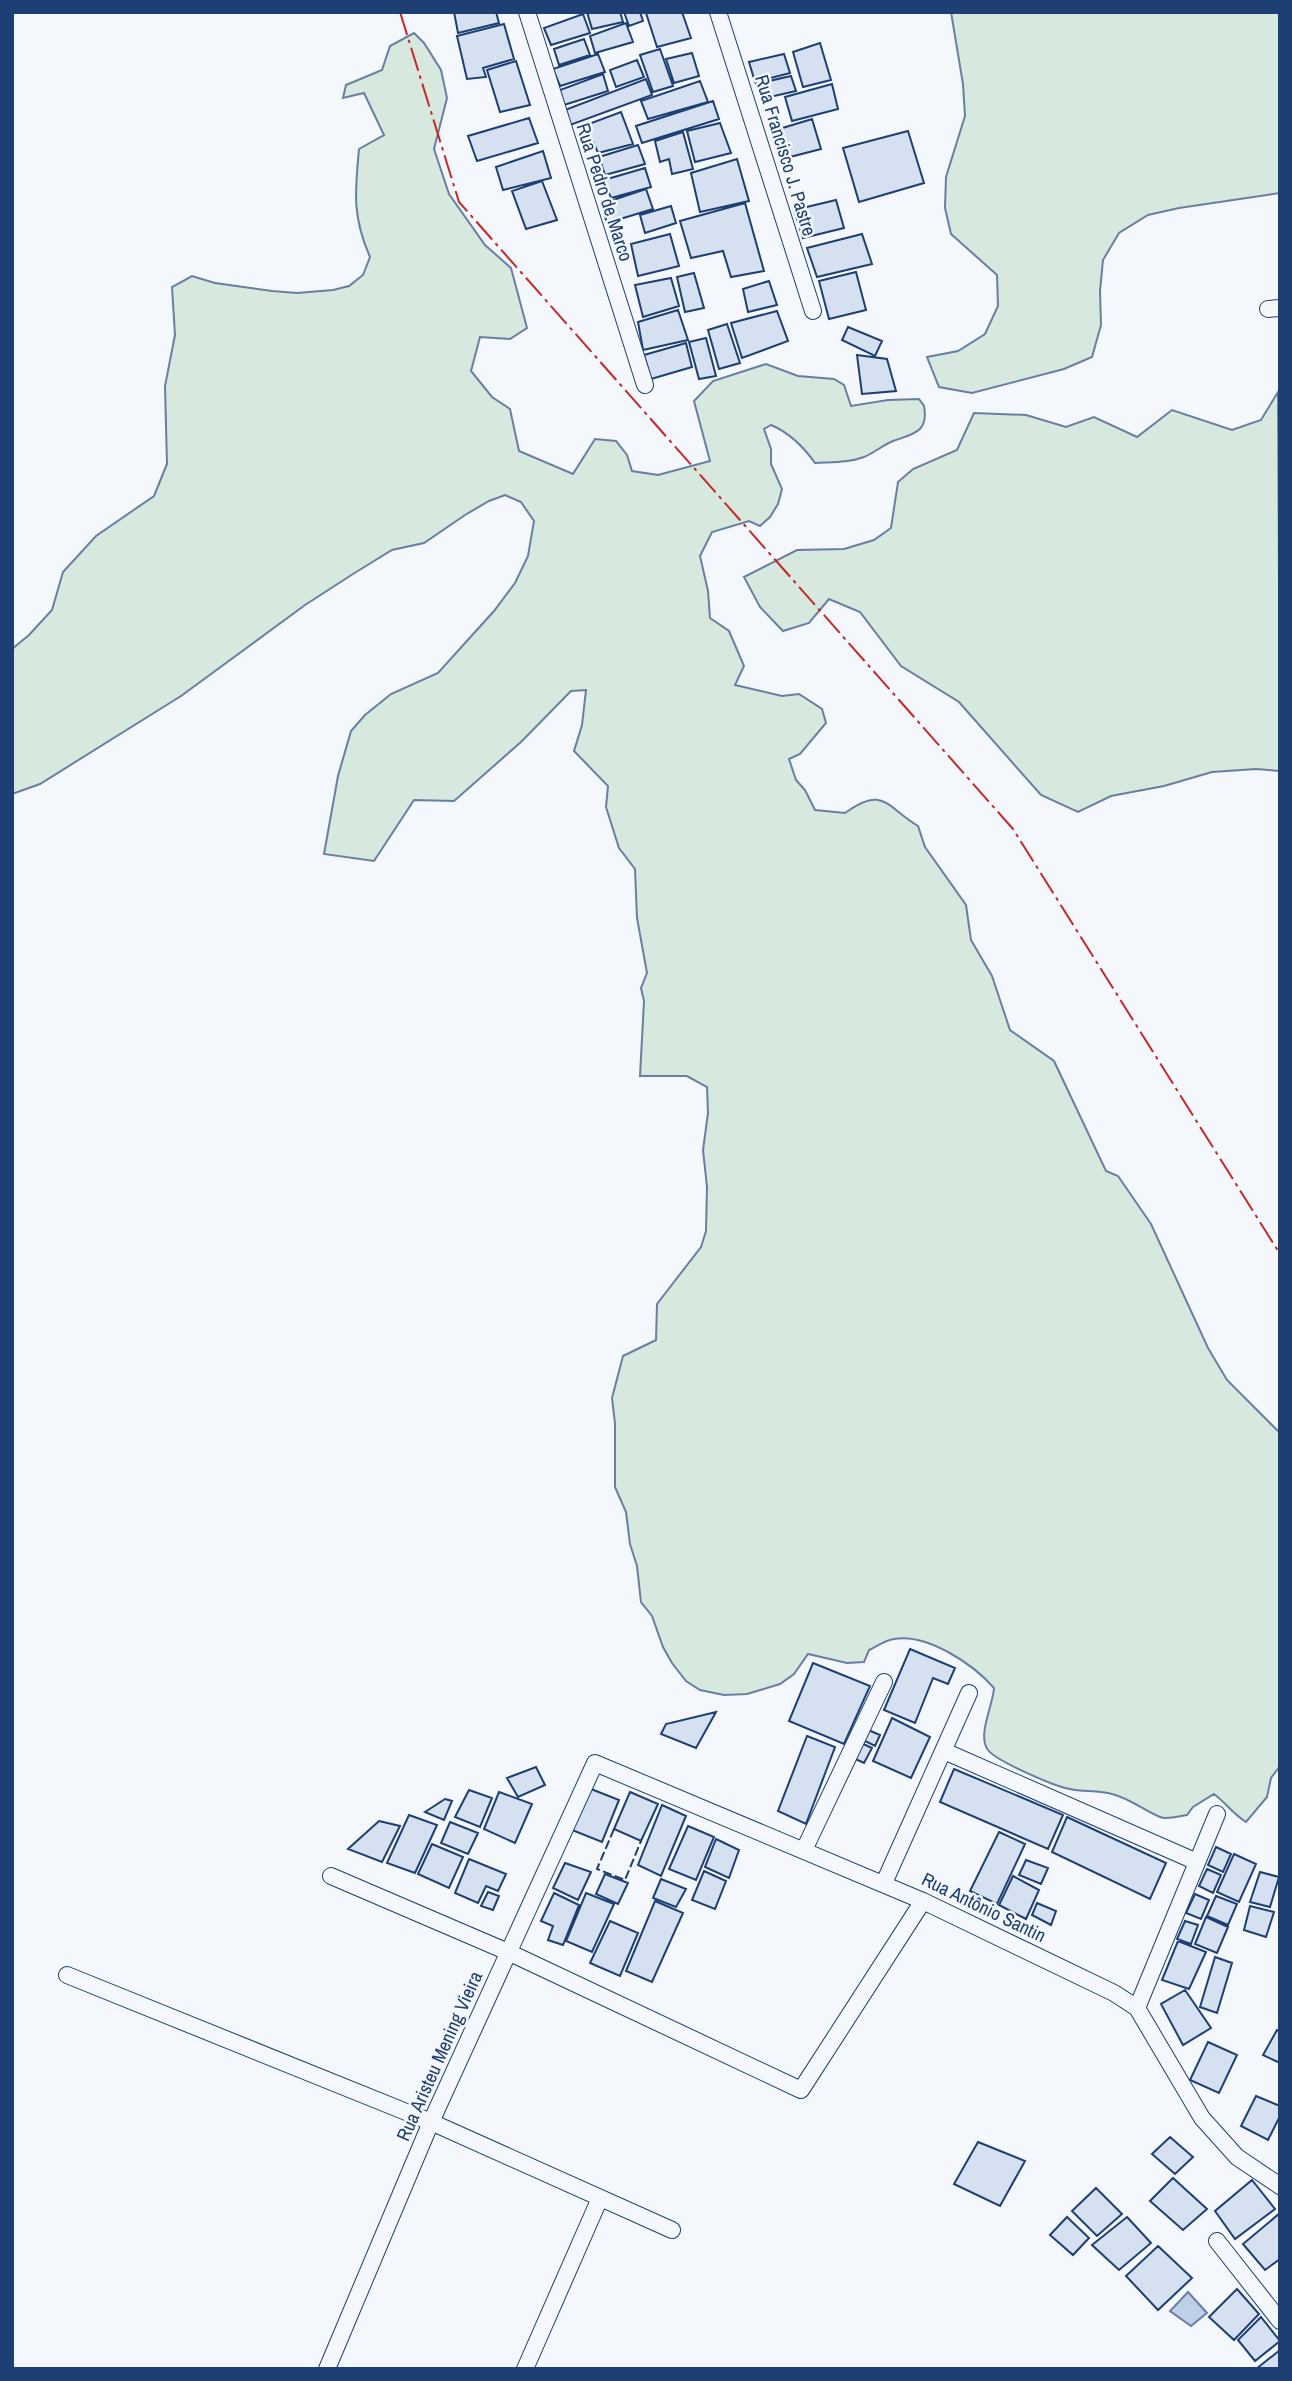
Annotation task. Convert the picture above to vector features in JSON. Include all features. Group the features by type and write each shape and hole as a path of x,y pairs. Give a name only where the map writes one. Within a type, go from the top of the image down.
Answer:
{"street":[{"name":"Rua Pedro de Marco","path":"527,12 645,385"},
{"name":"Rua Francisco J. Pastre","path":"718,12 813,311"},
{"path":"804,1850 884,1682"},
{"path":"884,1883 969,1693"},
{"path":"944,1751 1197,1862"},
{"name":"Rua Antônio Santin","path":"595,1763 884,1883 1114,1993 1137,2008 1202,2118 1237,2157 1280,2186"},
{"name":"Rua Aristeu Mening Vieira","path":"327,2369 431,2122 595,1763"},
{"path":"1137,2008 1217,1814"},
{"path":"331,1876 508,1952 801,2090 923,1901"},
{"path":"67,1975 431,2122 672,2230"},
{"path":"525,2369 600,2198"},
{"path":"1217,2241 1280,2321"}],"shaded area":[{"path":"951,12 1280,12 1280,193 1148,215 1119,233 1103,260 1101,325 1092,357 1064,369 972,393 939,387 927,357 958,351 985,334 998,306 997,275 951,234 945,208 946,177 965,116 963,84"},
{"path":"414,33 424,43 441,70 447,98 434,149 449,194 485,245 511,268 527,328 510,339 480,337 471,371 492,397 510,409 519,451 573,474 595,439 616,441 627,455 632,471 658,475 710,461 694,401 713,381 766,364 798,376 834,379 844,385 851,406 888,400 919,399 924,406 924,422 918,431 864,457 846,461 815,463 801,446 784,432 771,425 764,429 771,449 771,464 782,489 778,504 760,526 749,521 712,532 700,556 708,591 710,618 729,631 744,666 735,685 782,696 799,694 822,709 826,723 800,754 789,759 796,780 805,790 815,810 845,813 858,805 877,800 891,806 918,826 925,847 966,905 971,940 992,976 1010,1030 1054,1061 1106,1171 1118,1176 1151,1224 1208,1348 1227,1380 1280,1433 1280,1766 1271,1778 1267,1797 1246,1822 1214,1794 1193,1807 1187,1815 1163,1818 1118,1796 1063,1787 1027,1773 993,1755 985,1744 984,1737 994,1688 962,1660 921,1641 907,1638 888,1641 869,1650 864,1662 847,1663 808,1654 794,1674 780,1684 747,1694 724,1695 700,1690 686,1681 663,1647 652,1616 641,1602 626,1512 615,1487 615,1423 612,1398 623,1356 656,1340 657,1304 701,1247 706,1231 707,1187 703,1150 708,1113 707,1087 687,1076 640,1076 644,1001 641,988 647,973 637,918 635,869 619,848 606,807 608,786 574,751 582,725 586,690 571,691 521,742 454,801 414,800 374,861 324,854 338,776 351,731 365,715 391,694 438,673 494,611 515,583 528,556 534,521 521,502 505,495 465,515 424,543 392,550 305,605 181,696 40,784 12,794 12,649 52,610 63,572 96,536 154,496 167,464 165,386 175,335 172,287 192,276 215,283 297,293 349,286 363,275 370,257 360,229 356,204 359,149 384,135 364,93 343,98 346,85 382,70 390,46"},
{"path":"1278,392 1280,771 1256,769 1212,772 1164,786 1111,796 1078,812 1041,795 959,702 901,666 860,612 829,599 809,623 783,631 760,607 744,577 797,550 844,549 874,540 891,528 898,482 913,469 957,450 974,413 1026,415 1066,427 1094,417 1137,437 1172,410 1232,430 1261,420"}],"water":[{"path":"1188,2292 1207,2313 1191,2326 1170,2311"}],"building":[{"path":"454,12 496,12 499,23 458,33"},
{"path":"587,12 620,12 623,22 592,29"},
{"path":"624,12 640,12 643,21 629,26"},
{"path":"682,12 691,38 657,47 646,13"},
{"path":"583,14 590,33 551,45 544,28"},
{"path":"626,23 633,42 595,53 590,36"},
{"path":"504,24 514,59 483,68 486,77 467,79 457,36"},
{"path":"584,39 590,55 559,65 554,49"},
{"path":"820,43 831,80 803,87 793,52"},
{"path":"660,49 673,86 653,92 640,55"},
{"path":"692,53 699,76 674,83 666,59"},
{"path":"598,54 605,72 560,86 553,69"},
{"path":"784,54 790,73 755,82 749,62"},
{"path":"637,60 644,77 616,87 610,70"},
{"path":"516,61 530,105 500,112 487,70"},
{"path":"603,74 608,91 564,105 560,90"},
{"path":"791,76 796,91 761,99 756,84"},
{"path":"646,79 652,95 570,125 565,110"},
{"path":"700,81 708,102 648,119 641,101"},
{"path":"832,84 838,109 792,121 785,97"},
{"path":"713,101 719,119 642,143 636,126"},
{"path":"621,112 633,144 598,153 586,125"},
{"path":"529,118 538,143 477,161 468,136"},
{"path":"812,119 821,149 786,158 776,130"},
{"path":"720,123 731,153 695,162 687,131"},
{"path":"908,131 924,183 859,202 843,148"},
{"path":"683,132 693,169 672,174 669,159 660,162 655,141"},
{"path":"638,145 645,164 605,175 599,157"},
{"path":"543,151 551,178 503,190 496,167"},
{"path":"737,159 749,201 700,212 691,173"},
{"path":"645,168 651,187 611,198 604,180"},
{"path":"542,181 557,220 526,229 512,191"},
{"path":"646,189 653,209 607,223 601,204"},
{"path":"836,200 844,228 803,238 794,210"},
{"path":"745,203 764,271 731,277 723,251 691,258 680,221"},
{"path":"671,206 676,223 645,233 640,215"},
{"path":"670,234 679,266 638,276 631,244"},
{"path":"862,234 872,264 817,277 807,248"},
{"path":"856,272 866,310 829,319 819,281"},
{"path":"694,273 704,308 685,312 677,277"},
{"path":"671,278 679,306 643,317 635,285"},
{"path":"769,281 777,305 748,312 743,289"},
{"path":"678,310 688,340 643,350 638,322"},
{"path":"777,311 788,341 742,358 731,323"},
{"path":"727,324 740,363 719,369 708,330"},
{"path":"848,327 882,341 875,356 842,340"},
{"path":"706,338 716,376 699,379 689,342"},
{"path":"686,343 692,367 651,379 644,355"},
{"path":"857,355 887,359 896,391 862,394"},
{"path":"910,1649 955,1668 948,1684 933,1678 915,1723 884,1710"},
{"path":"813,1663 870,1686 844,1744 789,1721"},
{"path":"716,1712 696,1748 661,1734 666,1724"},
{"path":"892,1718 930,1737 911,1778 873,1761"},
{"path":"866,1729 880,1735 875,1746 861,1739"},
{"path":"807,1736 835,1747 806,1824 778,1811"},
{"path":"859,1742 872,1748 864,1763 851,1757"},
{"path":"536,1767 545,1785 518,1797 507,1778"},
{"path":"954,1769 1063,1815 1048,1849 940,1802"},
{"path":"591,1789 619,1800 602,1842 572,1830"},
{"path":"469,1790 492,1798 480,1827 455,1817"},
{"path":"499,1792 532,1804 515,1843 484,1829"},
{"path":"630,1792 658,1804 641,1841 614,1829"},
{"path":"445,1799 452,1801 444,1820 425,1812"},
{"path":"662,1805 686,1816 661,1876 638,1865"},
{"path":"409,1815 437,1825 415,1873 387,1863"},
{"path":"1067,1817 1166,1863 1150,1899 1052,1852"},
{"path":"379,1821 400,1826 382,1862 348,1849"},
{"path":"450,1822 478,1833 468,1854 441,1843"},
{"path":"688,1826 714,1837 696,1880 669,1869"},
{"path":"999,1832 1025,1844 997,1904 970,1891"},
{"path":"716,1839 739,1850 729,1878 705,1867"},
{"path":"432,1844 463,1857 449,1888 418,1874"},
{"path":"1216,1847 1231,1854 1223,1872 1208,1865"},
{"path":"1234,1854 1256,1864 1239,1902 1217,1892"},
{"path":"469,1859 506,1874 498,1891 486,1886 478,1903 455,1893"},
{"path":"1026,1860 1048,1868 1041,1884 1019,1875"},
{"path":"565,1863 591,1872 578,1900 553,1888"},
{"path":"1207,1869 1221,1875 1213,1893 1199,1886"},
{"path":"704,1871 726,1881 715,1909 692,1900"},
{"path":"1260,1872 1279,1877 1270,1907 1250,1902"},
{"path":"605,1874 628,1883 618,1904 596,1894"},
{"path":"1013,1876 1039,1890 1026,1919 999,1905"},
{"path":"661,1879 686,1889 676,1907 653,1898"},
{"path":"488,1892 499,1896 493,1910 481,1906"},
{"path":"554,1893 579,1905 563,1945 548,1940 553,1926 541,1921"},
{"path":"586,1893 614,1904 592,1952 566,1941"},
{"path":"1195,1894 1209,1900 1201,1919 1186,1913"},
{"path":"1216,1896 1237,1904 1228,1925 1207,1916"},
{"path":"655,1901 683,1913 652,1982 626,1971"},
{"path":"1037,1903 1056,1911 1051,1925 1032,1915"},
{"path":"1250,1906 1274,1912 1266,1937 1244,1930"},
{"path":"1206,1917 1228,1927 1217,1953 1195,1944"},
{"path":"610,1921 638,1933 620,1976 590,1963"},
{"path":"1185,1921 1198,1925 1191,1944 1177,1939"},
{"path":"1178,1941 1206,1952 1189,1989 1162,1980"},
{"path":"1215,1957 1232,1963 1217,2013 1200,2007"},
{"path":"1185,1990 1211,2028 1183,2045 1161,2004"},
{"path":"1277,2030 1280,2032 1280,2063 1263,2055"},
{"path":"1208,2042 1237,2055 1219,2093 1190,2080"},
{"path":"1256,2096 1280,2106 1280,2116 1268,2140 1241,2126"},
{"path":"1170,2137 1193,2157 1175,2174 1152,2154"},
{"path":"978,2142 1025,2161 1000,2206 954,2184"},
{"path":"1173,2178 1207,2209 1183,2230 1150,2201"},
{"path":"1252,2180 1275,2209 1235,2239 1215,2211"},
{"path":"1096,2188 1122,2214 1097,2236 1072,2211"},
{"path":"1280,2213 1280,2259 1265,2270 1243,2244"},
{"path":"1067,2217 1089,2238 1073,2255 1050,2235"},
{"path":"1127,2217 1151,2243 1119,2270 1092,2245"},
{"path":"1158,2246 1192,2278 1158,2310 1126,2276"},
{"path":"1237,2289 1259,2314 1234,2340 1209,2317"},
{"path":"1261,2317 1280,2341 1255,2361 1238,2340"},
{"path":"1280,2350 1280,2369 1256,2369"}],"fence":[{"path":"614,1829 597,1869 625,1880 641,1841"}],"power":[{"path":"400,12 459,202 1013,829 1280,1254"}]}
